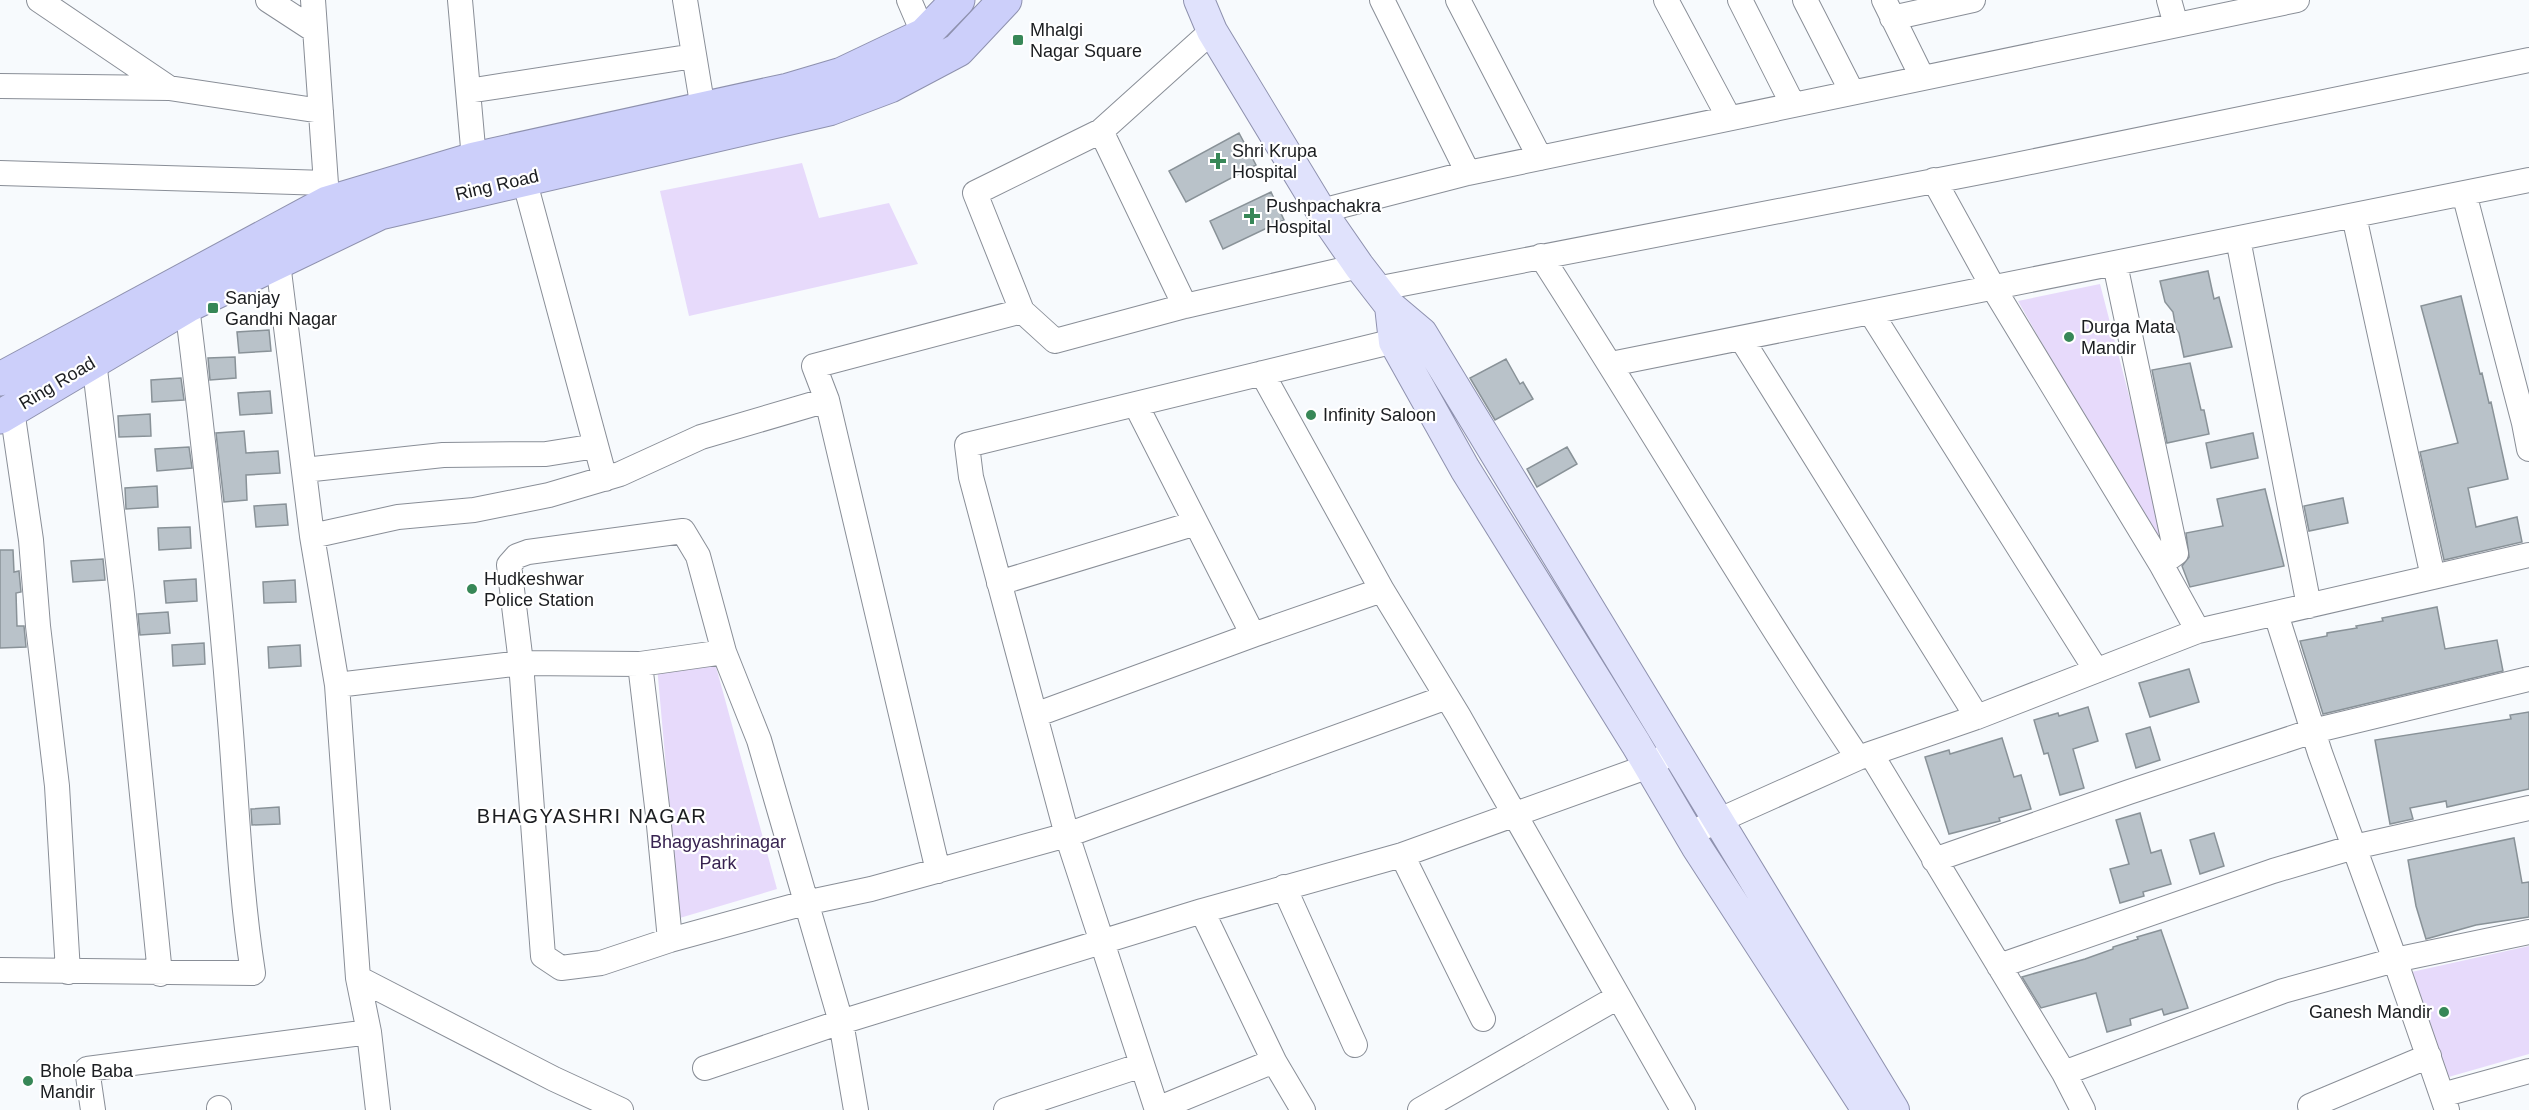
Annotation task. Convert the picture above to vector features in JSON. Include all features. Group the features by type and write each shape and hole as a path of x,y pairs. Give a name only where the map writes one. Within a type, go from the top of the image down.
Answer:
{"highway":[{"name":"Ring Road","path":"0,379 319,200 474,159 703,110 788,90 842,74 924,35 958,0"},
{"name":"Ring Road","path":"6,413 188,306 380,213 839,105 890,86 958,50 1005,0"}],"main road":[{"path":"1199,0 1212,31 1321,211 1375,287 1674,751 1894,1110"},
{"path":"309,247 319,200"},
{"path":"1408,338 1465,469 1649,766 1689,835 1867,1110"}],"street":[{"path":"39,0 169,88"},
{"path":"268,0 314,30"},
{"path":"0,173 319,200 321,111 313,0"},
{"path":"460,0 474,159"},
{"path":"685,0 703,110"},
{"path":"909,0 924,35"},
{"path":"1382,0 1468,173"},
{"path":"1665,0 1729,118"},
{"path":"1740,0 1793,105"},
{"path":"1805,0 1852,92"},
{"path":"1922,77 1888,9 1973,0"},
{"path":"2169,0 2176,25"},
{"path":"1321,211 1468,173 2297,0"},
{"path":"1460,1 1540,158"},
{"path":"1212,31 1101,131 975,193 1022,311 1055,341 1185,306 1375,287 1996,169 2529,60"},
{"path":"468,91 694,56"},
{"path":"0,86 169,88 321,111"},
{"path":"1101,131 1185,306"},
{"path":"524,179 605,479"},
{"path":"1934,180 1994,289 2161,564 2198,631"},
{"path":"1611,364 2529,180"},
{"path":"2464,193 2527,423 2529,449"},
{"path":"2354,216 2433,577"},
{"path":"2238,239 2309,606"},
{"path":"1541,256 1611,364 1804,678 1865,756 1935,860 2064,1073 2083,1110"},
{"path":"278,263 312,536 337,684 358,978 369,1032 378,1110"},
{"path":"2115,264 2176,553 2161,564"},
{"path":"0,970 160,974 253,973 245,921 227,685 188,306"},
{"path":"938,871 827,400 814,366 1022,311"},
{"path":"1871,313 2096,670"},
{"path":"1274,1061 1157,1109 1067,834 971,477 967,445 1408,338"},
{"path":"1742,338 1977,717"},
{"path":"94,361 122,595 160,974"},
{"path":"1262,373 1382,590 1447,697 1618,997 1673,1106"},
{"path":"312,536 398,517 474,510 549,495 620,474 700,436 827,400"},
{"path":"1136,405 1253,636"},
{"path":"6,413 31,540 38,626 57,786 68,972"},
{"path":"304,470 443,455 546,454 596,446"},
{"path":"999,583 1196,523"},
{"path":"856,1110 841,1022 805,903 759,740 724,652 698,556 683,531 528,552 517,556 509,565 521,663 543,956 561,968 601,963 670,940 805,903 938,871 1067,834 1447,697"},
{"path":"1689,835 1717,820 1865,756 1977,717 2198,631 2529,555"},
{"path":"1035,715 1382,590"},
{"path":"2276,614 2313,731 2445,1103 2529,1071"},
{"path":"337,684 521,663 640,664 724,652"},
{"path":"640,664 670,940"},
{"path":"1935,860 2313,731 2529,679"},
{"path":"705,1068 841,1022 1202,911 1402,855 1649,766 1674,751"},
{"path":"1999,966 2273,871 2354,847 2529,807"},
{"path":"1402,855 1483,1019"},
{"path":"1284,887 1355,1045"},
{"path":"1202,911 1274,1061 1304,1110"},
{"path":"2064,1073 2283,990 2395,960 2529,932"},
{"path":"358,978 554,1079 621,1110"},
{"path":"1420,1110 1618,997"},
{"path":"93,1110 87,1069 369,1032"},
{"path":"2307,1108 2429,1056"},
{"path":"1006,1110 1142,1065"}],"green space":[{"path":"802,163 819,218 889,203 918,264 689,316 660,191"},
{"path":"2100,284 2165,534 2150,535 2018,301"},
{"name":"Bhagyashrinagar Park","path":"715,663 777,889 673,920 670,812 657,666"},
{"path":"2529,946 2529,1054 2445,1078 2407,973"}],"building":[{"path":"1239,133 1256,165 1186,202 1169,171"},
{"path":"1271,192 1284,220 1223,249 1210,221"},
{"path":"2208,271 2214,299 2219,297 2232,347 2184,357 2173,312 2165,302 2160,281"},
{"path":"2461,296 2480,374 2482,373 2489,403 2491,402 2508,479 2468,488 2476,527 2517,517 2522,542 2444,560 2420,452 2458,443 2421,306"},
{"path":"269,330 271,351 239,353 237,332"},
{"path":"235,357 236,378 210,380 208,358"},
{"path":"1506,359 1520,384 1523,382 1533,399 1495,420 1470,378"},
{"path":"2190,363 2209,434 2167,443 2152,370"},
{"path":"181,378 184,400 152,402 151,380"},
{"path":"270,391 272,413 240,415 238,393"},
{"path":"150,414 151,436 119,437 118,416"},
{"path":"244,431 246,453 278,451 280,473 246,475 247,500 224,502 216,433"},
{"path":"2253,433 2258,458 2211,468 2206,443"},
{"path":"189,447 192,468 157,471 155,449"},
{"path":"1567,447 1577,464 1537,487 1527,469"},
{"path":"157,486 158,507 126,509 125,488"},
{"path":"2265,489 2284,566 2190,587 2182,566 2189,557 2186,533 2223,526 2217,499"},
{"path":"2343,498 2348,523 2309,531 2304,506"},
{"path":"286,504 288,525 256,527 254,506"},
{"path":"190,527 191,548 159,550 158,528"},
{"path":"0,550 13,550 14,572 19,571 21,592 16,593 17,626 24,626 26,647 0,648"},
{"path":"103,559 105,580 73,582 71,561"},
{"path":"196,579 197,601 166,603 164,581"},
{"path":"295,580 296,602 264,603 263,582"},
{"path":"2437,607 2445,649 2497,640 2503,671 2323,714 2300,641 2383,621 2382,618"},
{"path":"168,612 170,633 140,635 138,614"},
{"path":"204,643 205,664 173,666 172,645"},
{"path":"300,645 301,666 269,668 268,647"},
{"path":"2189,669 2199,702 2150,717 2139,683"},
{"path":"2088,707 2098,741 2073,749 2084,788 2060,795 2048,753 2044,754 2034,720 2058,713 2059,716"},
{"path":"2529,712 2529,789 2447,807 2446,801 2410,808 2413,819 2390,824 2375,740 2511,719 2510,715"},
{"path":"2150,727 2160,760 2136,768 2126,734"},
{"path":"2002,738 2014,777 2021,775 2031,809 1999,818 2000,821 1949,834 1925,757 1949,750 1950,754"},
{"path":"279,807 280,824 252,825 251,809"},
{"path":"2140,813 2151,853 2161,850 2171,884 2143,892 2144,896 2120,903 2110,869 2129,864 2116,820"},
{"path":"2214,833 2224,866 2200,874 2190,840"},
{"path":"2514,838 2522,883 2529,882 2529,917 2476,925 2426,939 2416,906 2408,860"},
{"path":"2161,930 2188,1008 2164,1015 2162,1009 2130,1019 2131,1025 2107,1032 2096,993 2041,1008 2022,977 2085,959 2138,939 2137,937"}],"place":[{"name":"Mhalgi Nagar Square","path":"1018,40"},
{"name":"Shri Krupa Hospital","path":"1218,161"},
{"name":"Pushpachakra Hospital","path":"1252,216"},
{"name":"Sanjay Gandhi Nagar","path":"213,308"},
{"name":"Durga Mata Mandir","path":"2069,337"},
{"name":"Infinity Saloon","path":"1311,415"},
{"name":"Hudkeshwar Police Station","path":"472,589"},
{"name":"Ganesh Mandir","path":"2444,1012"},
{"name":"Bhole Baba Mandir","path":"28,1081"}],"district":[{"name":"BHAGYASHRI NAGAR","path":"592,816"}]}
